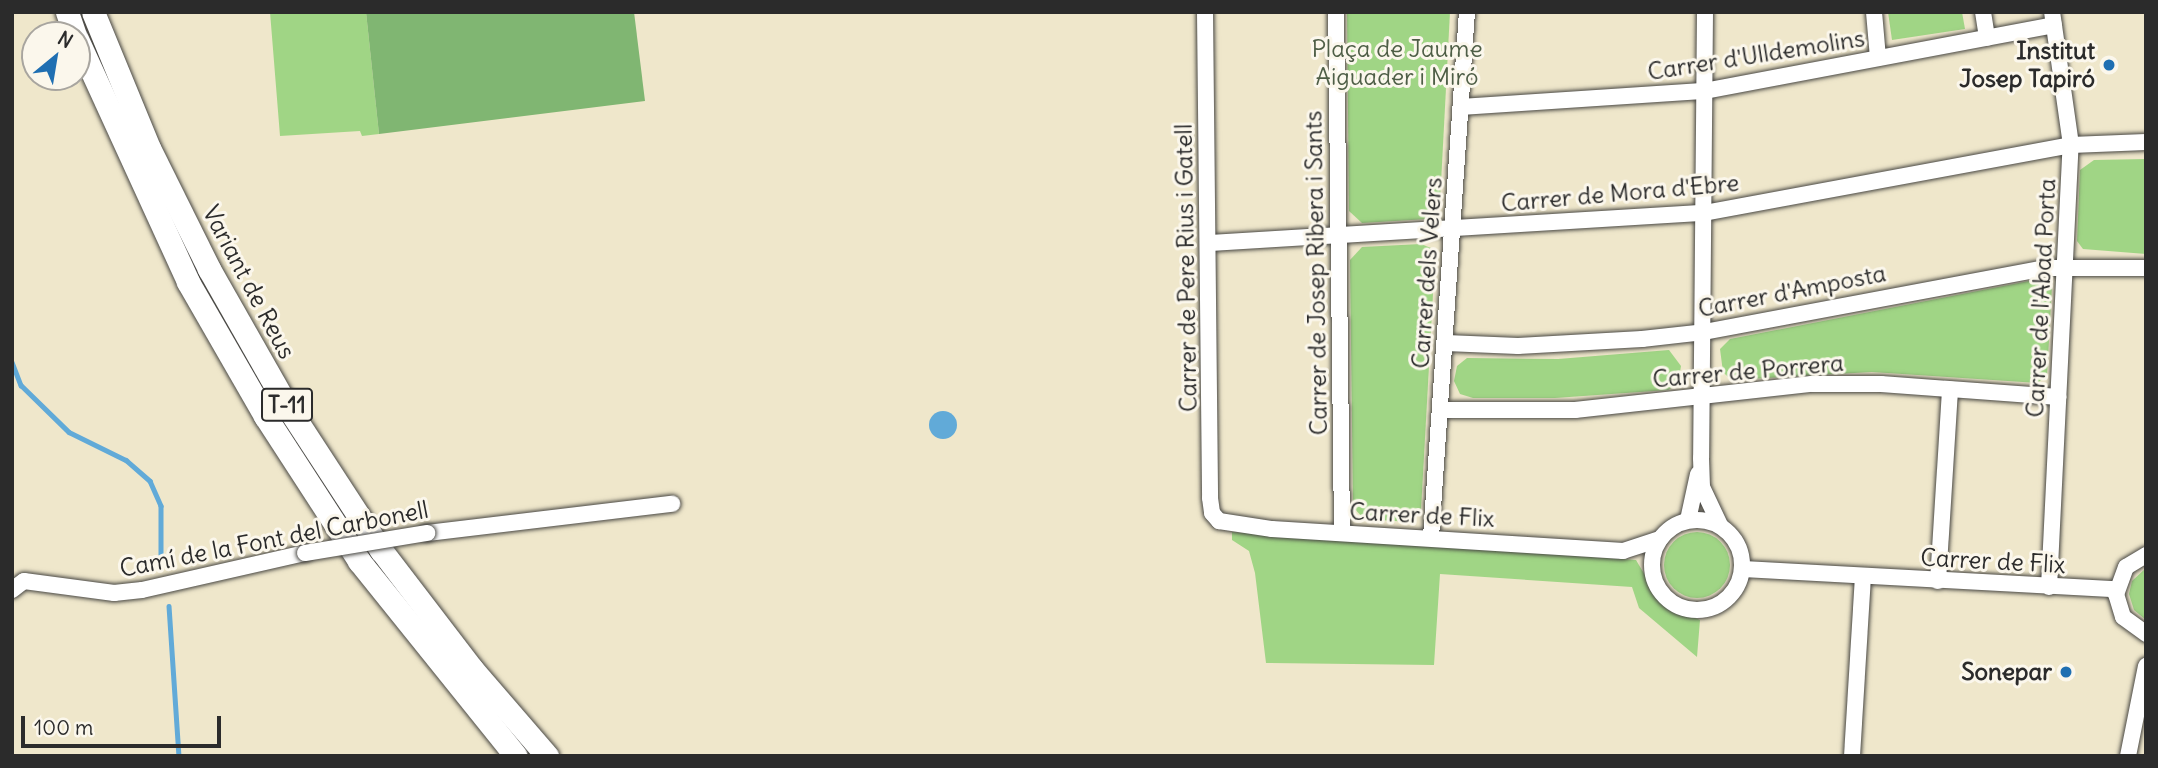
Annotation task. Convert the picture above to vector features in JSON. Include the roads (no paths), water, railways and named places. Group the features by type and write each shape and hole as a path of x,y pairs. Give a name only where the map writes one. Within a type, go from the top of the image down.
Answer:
{"highway":[{"name":"Variant de Reus","path":"93,12 150,150 209,269 285,402 381,550 472,669 547,756"},
{"name":"Variant de Reus","path":"91,70 188,282 265,416 359,561 516,756"}],"street":[{"name":"Carrer de Pere Rius i Gatell","path":"1205,12 1210,243 1210,498 1212,513 1220,521"},
{"name":"Carrer de Josep Ribera i Sants","path":"1336,12 1342,533"},
{"name":"Carrer dels Velers","path":"1431,537 1467,12"},
{"path":"1705,12 1702,487 1720,525 1736,541 1742,569 1728,599 1695,610 1675,604 1662,593 1652,565 1660,539 1688,520 1720,525"},
{"path":"1874,12 1878,58"},
{"path":"1983,12 1987,38"},
{"name":"Carrer d'Ulldemolins","path":"1461,107 1705,91 1987,38 2053,19"},
{"name":"Carrer de l'Abad Porta","path":"2049,587 2071,145 2053,19"},
{"name":"Carrer de Mora d'Ebre","path":"1210,243 1704,213 2071,145 2146,142"},
{"name":"Carrer d'Amposta","path":"1446,343 1586,344 1704,332 2066,266 2146,268"},
{"name":"Carrer de Porrera","path":"1441,410 1575,410 1812,384 1950,389 2059,397"},
{"path":"1938,581 1950,389"},
{"path":"1688,520 1701,458"},
{"name":"Camí de la Font del Carbonell","path":"12,590 24,581 114,593 142,590 305,553 427,533 672,504"},
{"name":"Carrer de Flix","path":"1220,521 1342,533 1623,551 1652,565"},
{"name":"Carrer de Flix","path":"1623,551 1660,539"},
{"path":"2146,555 2126,567 2116,589 2123,617 2146,634"},
{"name":"Carrer de Flix","path":"1742,569 2116,589"},
{"path":"1852,756 1863,577"},
{"path":"2128,756 2137,731 2146,666"},
{"path":"2137,731 2146,747"}],"water":[{"path":"943,411 953,415 957,425 953,435 943,439 933,435 929,425 933,415"}],"waterway":[{"path":"12,362 21,385 69,432 126,460 150,481 161,506 161,561"},
{"path":"169,606 179,756"}],"place":[{"name":"Institut Josep Tapiró","path":"2109,65"},
{"name":"Sonepar","path":"2066,672"}],"park label":[{"name":"Plaça de Jaume Aiguader i Miró","path":"1397,63"}]}
